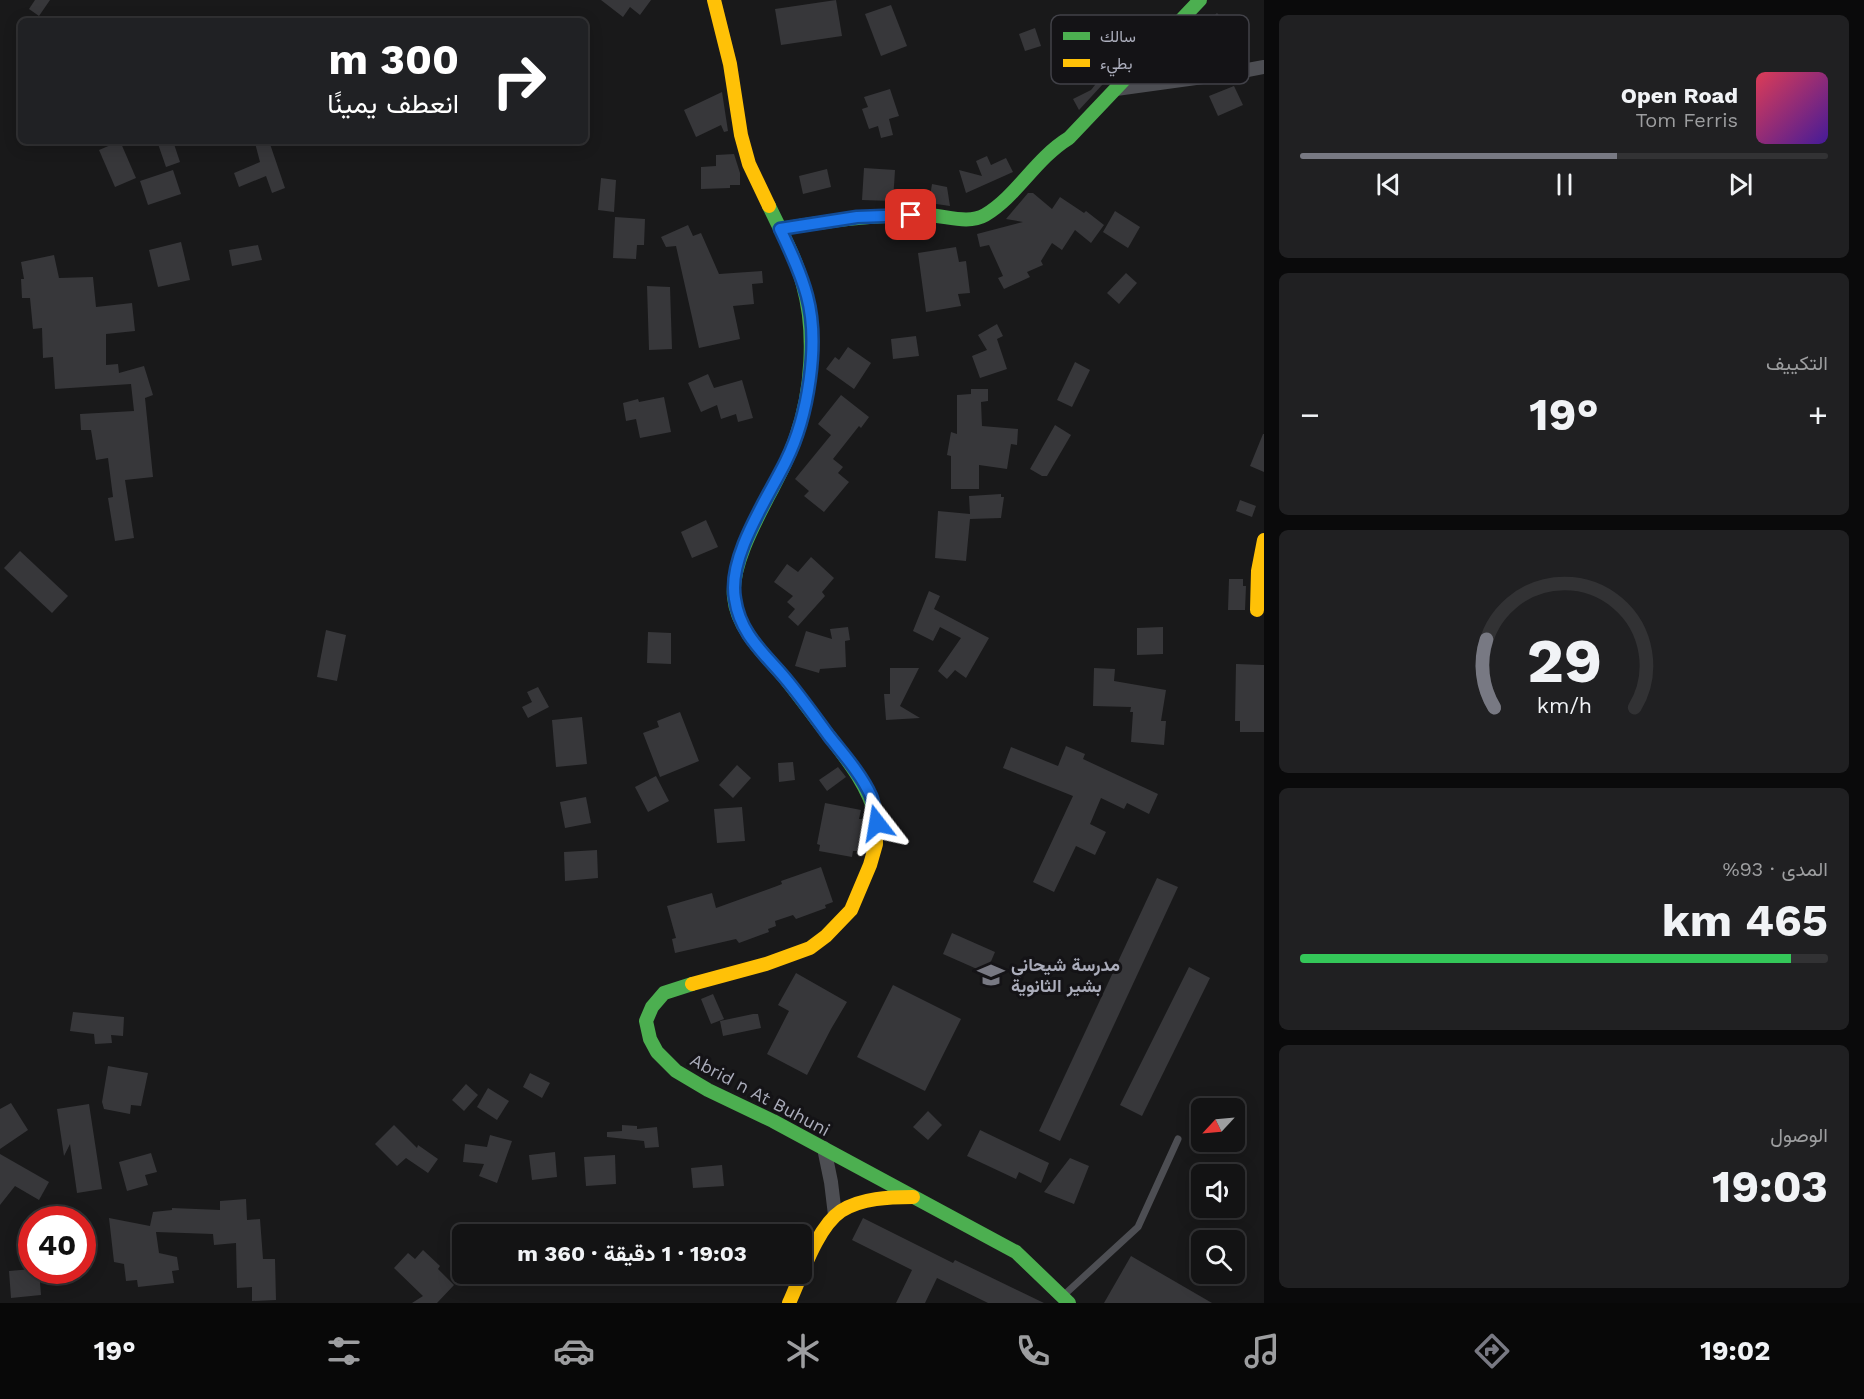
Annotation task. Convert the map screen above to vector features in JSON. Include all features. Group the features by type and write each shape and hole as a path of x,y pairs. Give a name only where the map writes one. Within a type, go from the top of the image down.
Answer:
{"street":[{"name":"Abrid n At Buhuni","path":"714,0 730,64 741,135 749,164 795,263 809,305 812,340 804,411 796,438 787,460 760,509 739,562 734,580 734,598 747,634 787,681 856,771 871,797 877,823 876,844 870,866 851,910 826,936 810,948 766,964 664,993 652,1006 646,1022 650,1040 657,1052 676,1071 917,1197 1016,1252 1066,1300"},
{"path":"1186,15 1200,0"},
{"path":"1249,70 1264,67"},
{"path":"780,229 872,216 931,215 968,218 984,215 999,203 1040,160 1069,138 1120,84"},
{"path":"1116,88 1147,84"},
{"path":"1257,610 1258,571 1264,540"},
{"path":"824,1148 835,1215"},
{"path":"789,1303 819,1241 835,1215 867,1202 886,1198 917,1197"}],"lane":[{"path":"1066,1300 1138,1227 1178,1139"}],"building":[{"path":"35,0 50,0 39,16 29,9"},
{"path":"601,0 651,0 640,15 630,7 623,17"},
{"path":"836,0 842,36 781,45 775,9"},
{"path":"891,5 907,46 881,56 865,14"},
{"path":"1035,28 1041,46 1025,51 1019,34"},
{"path":"1096,84 1103,84 1079,110 1073,99 1091,90"},
{"path":"1234,86 1243,105 1218,116 1209,96"},
{"path":"890,89 899,116 889,119 893,135 881,138 878,126 869,129 862,109 868,107 864,97"},
{"path":"722,92 728,131 724,132 721,125 696,137 684,110"},
{"path":"113,144 121,144 136,178 115,187 99,150"},
{"path":"158,144 174,144 180,162 166,167"},
{"path":"255,144 270,144 285,188 272,193 266,176 239,187 234,173 260,162"},
{"path":"734,154 740,173 740,185 730,185 730,188 701,189 701,167 716,166 716,155"},
{"path":"987,156 991,165 1006,158 1013,172 966,193 959,170 982,176 976,161"},
{"path":"864,168 895,170 893,201 862,200"},
{"path":"827,169 831,187 803,194 799,176"},
{"path":"173,170 181,194 148,205 140,181"},
{"path":"601,178 616,180 614,212 598,210"},
{"path":"932,184 947,187 950,206 929,203"},
{"path":"1028,193 1033,193 1052,209 1060,197 1084,213 1086,211 1104,225 1091,243 1075,230 1062,250 1052,243 1041,261 1043,265 1027,272 1030,277 1004,289 998,278 1003,276 989,245 980,247 977,234 1023,222 1006,219"},
{"path":"1115,211 1140,227 1128,248 1103,232"},
{"path":"615,217 645,219 644,245 637,245 636,259 613,258"},
{"path":"688,225 693,236 701,233 719,274 762,271 763,283 752,284 754,304 733,306 740,339 699,348 676,246 666,247 661,237"},
{"path":"181,242 190,280 158,287 149,250"},
{"path":"258,245 262,260 232,266 229,250"},
{"path":"956,247 959,262 966,261 970,293 958,294 961,306 926,312 918,253"},
{"path":"54,255 59,278 93,277 96,307 132,303 135,331 106,334 106,365 118,364 119,373 144,366 153,395 145,398 153,477 125,480 134,538 115,541 108,498 113,497 108,458 96,460 91,430 81,430 80,414 134,411 131,384 55,389 53,357 43,358 42,328 33,329 30,298 22,298 21,279 24,279 21,262"},
{"path":"1126,273 1137,283 1119,304 1107,293"},
{"path":"647,286 670,287 672,349 649,350"},
{"path":"997,324 1003,336 997,339 1007,369 980,378 972,356 987,350 978,335"},
{"path":"916,336 919,356 893,359 891,339"},
{"path":"848,347 871,363 854,389 826,369 835,357 839,360"},
{"path":"1075,362 1090,370 1072,407 1057,400"},
{"path":"708,374 714,388 742,380 753,418 738,422 736,414 721,419 717,405 701,412 688,383"},
{"path":"971,389 988,389 988,401 981,402 982,426 1018,429 1017,445 1011,444 1007,469 979,465 979,489 951,489 951,456 947,455 951,432 957,434 957,395 971,394"},
{"path":"841,395 869,417 833,459 843,467 838,473 849,482 824,512 804,496 809,491 795,479 831,435 818,424"},
{"path":"664,397 671,432 640,438 636,419 626,421 623,403"},
{"path":"1055,425 1071,435 1047,476 1042,476 1030,469"},
{"path":"1264,434 1264,472 1250,466"},
{"path":"1001,494 1001,497 1004,497 1001,518 970,519 966,561 935,558 938,511 970,514 969,496"},
{"path":"1240,500 1256,506 1252,517 1236,511"},
{"path":"706,520 718,547 692,558 681,532"},
{"path":"20,551 68,596 52,613 4,568"},
{"path":"811,557 834,578 822,592 825,596 798,626 788,617 795,609 787,602 793,596 774,582 787,564 798,572"},
{"path":"1229,579 1243,579 1243,586 1246,586 1245,610 1228,610"},
{"path":"929,591 940,596 934,609 989,638 966,678 955,670 947,679 938,671 961,638 940,627 933,641 913,631"},
{"path":"848,627 850,640 845,641 846,667 820,669 819,673 795,666 806,631 832,639 830,629"},
{"path":"1163,627 1163,654 1137,655 1137,628"},
{"path":"326,630 346,635 337,681 317,677"},
{"path":"648,632 671,633 671,664 647,663"},
{"path":"1236,664 1264,665 1264,732 1240,732 1240,721 1235,721"},
{"path":"890,668 919,668 900,706 920,718 886,720 884,694 890,694"},
{"path":"1094,668 1115,669 1114,681 1166,690 1161,721 1166,721 1164,745 1131,742 1133,712 1130,712 1131,707 1093,706"},
{"path":"538,687 549,707 528,718 522,707 532,702 527,692"},
{"path":"680,712 699,761 660,777 643,733 659,727 657,721"},
{"path":"582,717 587,764 556,767 552,720"},
{"path":"1066,746 1085,754 1083,759 1158,794 1149,814 1127,803 1124,809 1101,798 1090,824 1106,832 1095,855 1076,846 1054,892 1033,882 1073,796 1003,768 1011,747 1058,766"},
{"path":"793,762 795,780 779,782 778,763"},
{"path":"737,765 751,778 733,798 719,785"},
{"path":"838,767 846,777 827,791 819,780"},
{"path":"656,776 669,801 648,812 635,787"},
{"path":"586,797 591,823 565,828 560,802"},
{"path":"825,803 861,810 859,819 863,819 857,851 853,851 852,857 819,851 820,845 817,844"},
{"path":"742,807 745,841 717,843 714,809"},
{"path":"597,850 598,878 565,881 564,852"},
{"path":"821,867 833,902 825,905 826,908 796,919 793,915 775,921 776,926 768,929 769,932 739,943 736,939 675,953 672,939 676,938 667,906 712,893 716,908"},
{"path":"1157,878 1178,887 1060,1141 1039,1131"},
{"path":"952,933 995,952 986,973 943,954"},
{"path":"1189,967 1210,978 1142,1116 1120,1105"},
{"path":"796,973 847,1002 807,1075 767,1054 789,1011 778,1005"},
{"path":"893,985 961,1019 925,1091 857,1057"},
{"path":"713,994 724,1019 711,1024 701,999"},
{"path":"73,1012 124,1017 123,1036 111,1035 112,1043 95,1044 94,1034 70,1031"},
{"path":"758,1014 761,1028 723,1036 720,1021"},
{"path":"108,1066 148,1073 141,1106 131,1105 130,1114 104,1109 102,1102"},
{"path":"530,1073 550,1083 542,1098 523,1087"},
{"path":"466,1084 478,1095 464,1111 452,1100"},
{"path":"488,1088 509,1101 497,1120 477,1107"},
{"path":"11,1103 28,1130 0,1149 0,1109"},
{"path":"89,1104 102,1189 77,1193 70,1144 64,1156 57,1109"},
{"path":"928,1111 942,1125 928,1140 913,1127"},
{"path":"394,1125 417,1148 418,1145 438,1159 428,1173 406,1158 397,1166 375,1144"},
{"path":"622,1125 637,1126 637,1129 657,1127 659,1147 645,1148 644,1141 607,1137 607,1132 622,1131"},
{"path":"980,1130 1049,1163 1041,1183 1019,1172 1016,1179 967,1156"},
{"path":"490,1135 512,1141 497,1183 479,1176 484,1164 463,1162 465,1144 487,1147"},
{"path":"555,1152 557,1177 532,1180 529,1155"},
{"path":"151,1153 157,1172 145,1175 148,1185 127,1191 119,1162"},
{"path":"0,1154 49,1182 39,1200 15,1186 0,1205"},
{"path":"615,1155 616,1184 586,1186 584,1157"},
{"path":"1070,1158 1089,1166 1074,1204 1044,1192"},
{"path":"722,1165 724,1186 693,1188 691,1168"},
{"path":"246,1199 247,1220 260,1219 263,1259 275,1259 276,1300 252,1301 252,1287 237,1288 236,1243 214,1245 213,1234 156,1232 159,1253 177,1257 179,1270 172,1271 174,1283 138,1287 137,1280 126,1281 124,1264 114,1262 109,1218 150,1226 153,1212 172,1210 172,1208 220,1210 220,1201"},
{"path":"863,1218 953,1263 955,1260 1044,1303 988,1303 937,1278 925,1303 896,1303 912,1270 852,1240"},
{"path":"423,1250 440,1266 438,1269 454,1285 437,1303 412,1303 423,1296 394,1268 408,1253 415,1259"},
{"path":"1131,1256 1212,1303 1104,1303"},
{"path":"18,1270 18,1284 40,1284 41,1295 11,1298 9,1271"}],"traffic: fast":[{"path":"1186,15 1200,0"},
{"path":"780,229 871,217 926,215 964,219 978,218 1007,198 1046,156 1069,138 1120,84"},
{"path":"769,206 788,245 803,285 810,322 809,381 806,401 793,445 740,558 734,585 736,609 740,620 760,650 789,683 847,759 867,792 876,817"},
{"path":"692,984 664,993 652,1007 646,1021 650,1039 657,1052 676,1071 1016,1252 1069,1303"}],"traffic: slow":[{"path":"714,0 730,64 741,135 749,164 769,206"},
{"path":"1257,610 1258,571 1264,540"},
{"path":"692,984 766,964 810,948 826,936 851,910 870,865 876,844 876,817"},
{"path":"789,1303 817,1240 832,1218 857,1203 885,1198 913,1197"}],"place":[{"name":"مدرسة شيحاني بشير الثانوية","path":"991,975"}],"route":[{"path":"877,823 871,797 856,771 787,681 747,634 734,598 734,580 750,531 787,460 804,411 812,340 810,314 803,283 780,229 857,217 911,215"}]}
